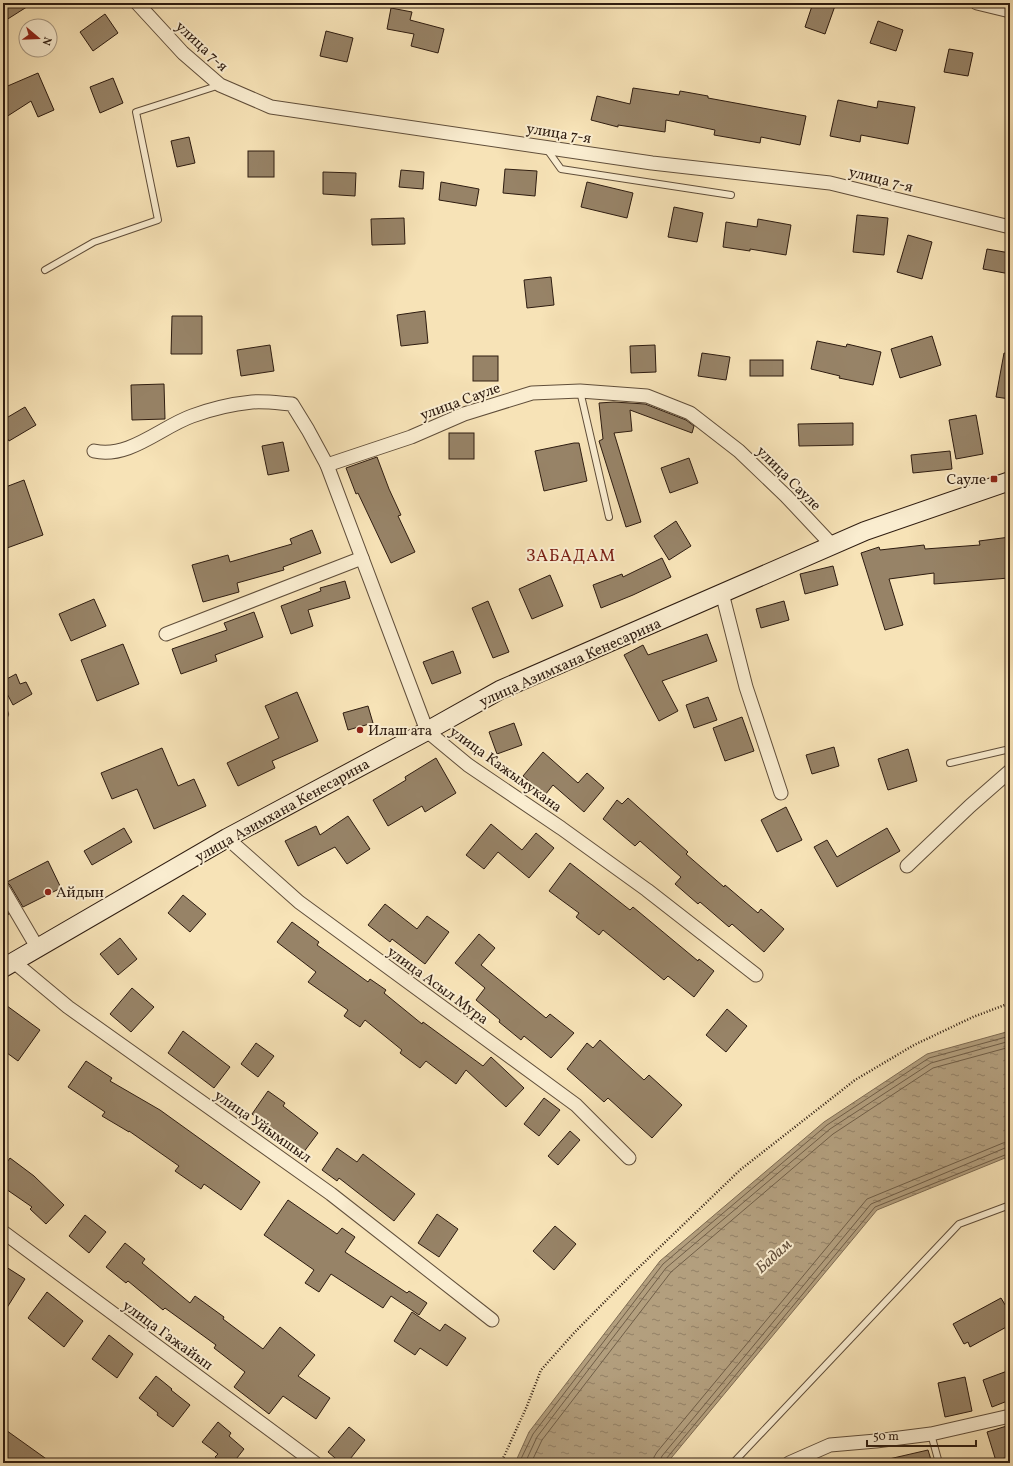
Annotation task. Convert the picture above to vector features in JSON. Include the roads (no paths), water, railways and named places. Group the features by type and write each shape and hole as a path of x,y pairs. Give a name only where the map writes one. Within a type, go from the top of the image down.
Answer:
{"street":[{"name":"улица 7-я","path":"137,3 183,53 220,85 271,107 652,163 830,184 1010,227"},
{"path":"977,3 1010,11"},
{"name":"улица Сауле","path":"327,465 410,437 464,414 532,393 580,391 647,396 690,413 739,451 786,496 832,545"},
{"path":"94,451 104,454 126,449 192,416 224,407 253,402 292,404 327,465"},
{"name":"улица Кажымукана","path":"327,465 427,731 468,765 561,828 647,890 756,975"},
{"name":"улица Азимхана Кенесарина","path":"8,965 227,838 427,731 500,690 865,531 1010,481"},
{"path":"166,634 362,558"},
{"path":"722,594 746,687 781,793"},
{"path":"907,866 970,806 1010,771"},
{"name":"улица Асыл Мура","path":"227,838 299,902 576,1105 629,1158"},
{"path":"3,888 37,948"},
{"name":"улица Уйымшыл","path":"8,965 331,1194 492,1320"},
{"name":"улица Гажайып","path":"3,1232 315,1463"},
{"path":"789,1463 830,1445 931,1434 1010,1416"}],"lane":[{"path":"45,270 94,242 158,220 136,112 220,85"},
{"path":"545,147 561,169 731,195"},
{"path":"580,391 609,517"},
{"path":"950,763 1010,749"},
{"path":"733,1463 959,1224 1010,1205"},
{"path":"931,1434 939,1463"}],"water":[{"name":"Бадам","path":"1010,1031 1010,1156 877,1210 667,1463 515,1463 529,1432 660,1261 824,1122 927,1054"}],"place":[{"name":"Сауле","path":"994,479"},
{"name":"Илаш ата","path":"360,730"},
{"name":"Айдын","path":"48,892"}],"district":[{"name":"ЗАБАДАМ","path":"571,555"}]}
